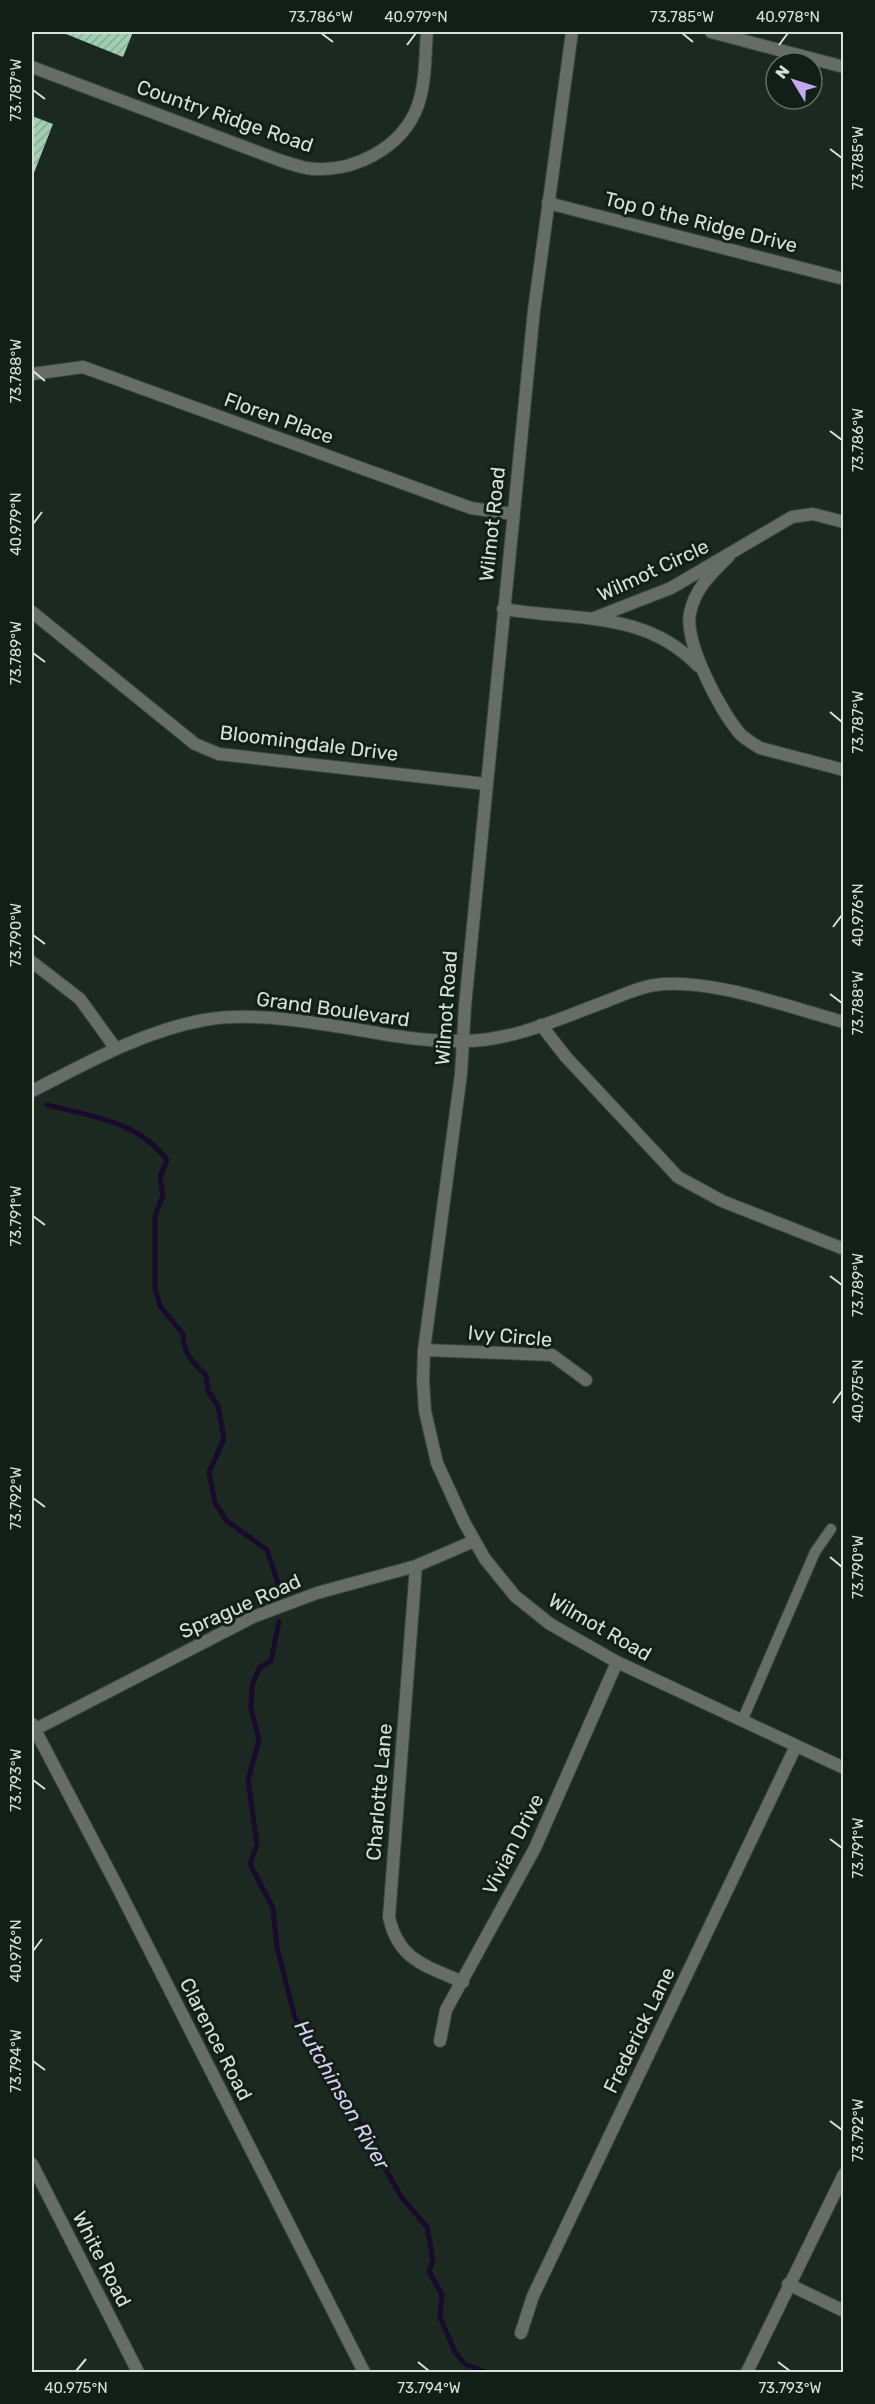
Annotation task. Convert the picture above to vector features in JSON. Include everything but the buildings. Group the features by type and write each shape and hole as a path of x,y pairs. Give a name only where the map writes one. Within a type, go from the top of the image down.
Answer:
{"street":[{"name":"Country Ridge Road","path":"32,67 279,160 306,168 324,168 345,166 382,151 409,124 418,106 423,87 427,32"},
{"name":"Wilmot Road","path":"572,32 548,203 513,514 486,784 461,1074 424,1350 425,1411 431,1440 446,1485 474,1541 500,1578 529,1609 586,1646 617,1662 843,1768"},
{"path":"711,32 742,36 843,67"},
{"name":"Top O the Ridge Drive","path":"548,203 843,279"},
{"name":"Floren Place","path":"32,374 83,367 471,508 513,514"},
{"name":"Wilmot Circle","path":"594,618 671,588 797,515 813,514 843,522"},
{"name":"Wilmot Circle","path":"729,556 704,581 691,609 690,634 702,670 735,726 749,741 760,748 843,770"},
{"name":"Wilmot Circle","path":"503,609 594,618 636,627 666,638 681,648 702,670"},
{"name":"Bloomingdale Drive","path":"32,612 175,729 207,750 219,754 486,784"},
{"path":"32,962 80,999 116,1049"},
{"name":"Grand Boulevard","path":"33,1090 116,1049 163,1030 205,1019 238,1016 322,1023 424,1042 486,1041 541,1025 635,990 670,984 688,984 745,996 843,1022"},
{"path":"541,1025 566,1057 678,1177 722,1201 843,1249"},
{"name":"Ivy Circle","path":"424,1350 552,1354 586,1380"},
{"name":"Sprague Road","path":"32,1728 253,1617 316,1593 416,1566 474,1541"},
{"name":"Charlotte Lane","path":"416,1566 389,1917 393,1934 406,1953 463,1982"},
{"name":"Vivian Drive","path":"440,2041 446,2010 535,1848 617,1662"},
{"name":"Clarence Road","path":"32,1728 364,2373"},
{"name":"Frederick Lane","path":"521,2333 533,2296 796,1746"},
{"name":"White Road","path":"32,2164 138,2373"},
{"path":"747,2373 843,2174"},
{"path":"788,2284 843,2311"}],"lane":[{"path":"742,1721 815,1552 831,1529"}],"waterway":[{"name":"Hutchinson River","path":"47,1105 97,1117 128,1128 142,1136 167,1160 160,1177 163,1195 155,1216 155,1288 160,1306 183,1334 187,1352 206,1375 208,1391 218,1406 224,1439 209,1472 215,1503 227,1521 267,1550 278,1583"},
{"name":"Hutchinson River","path":"279,1622 271,1661 259,1668 252,1686 251,1708 259,1740 248,1780 257,1844 250,1864 273,1908 277,1947 295,2018 328,2068 402,2198 427,2227 433,2260 429,2271 442,2295 440,2317 455,2352 465,2364 486,2372"}]}
